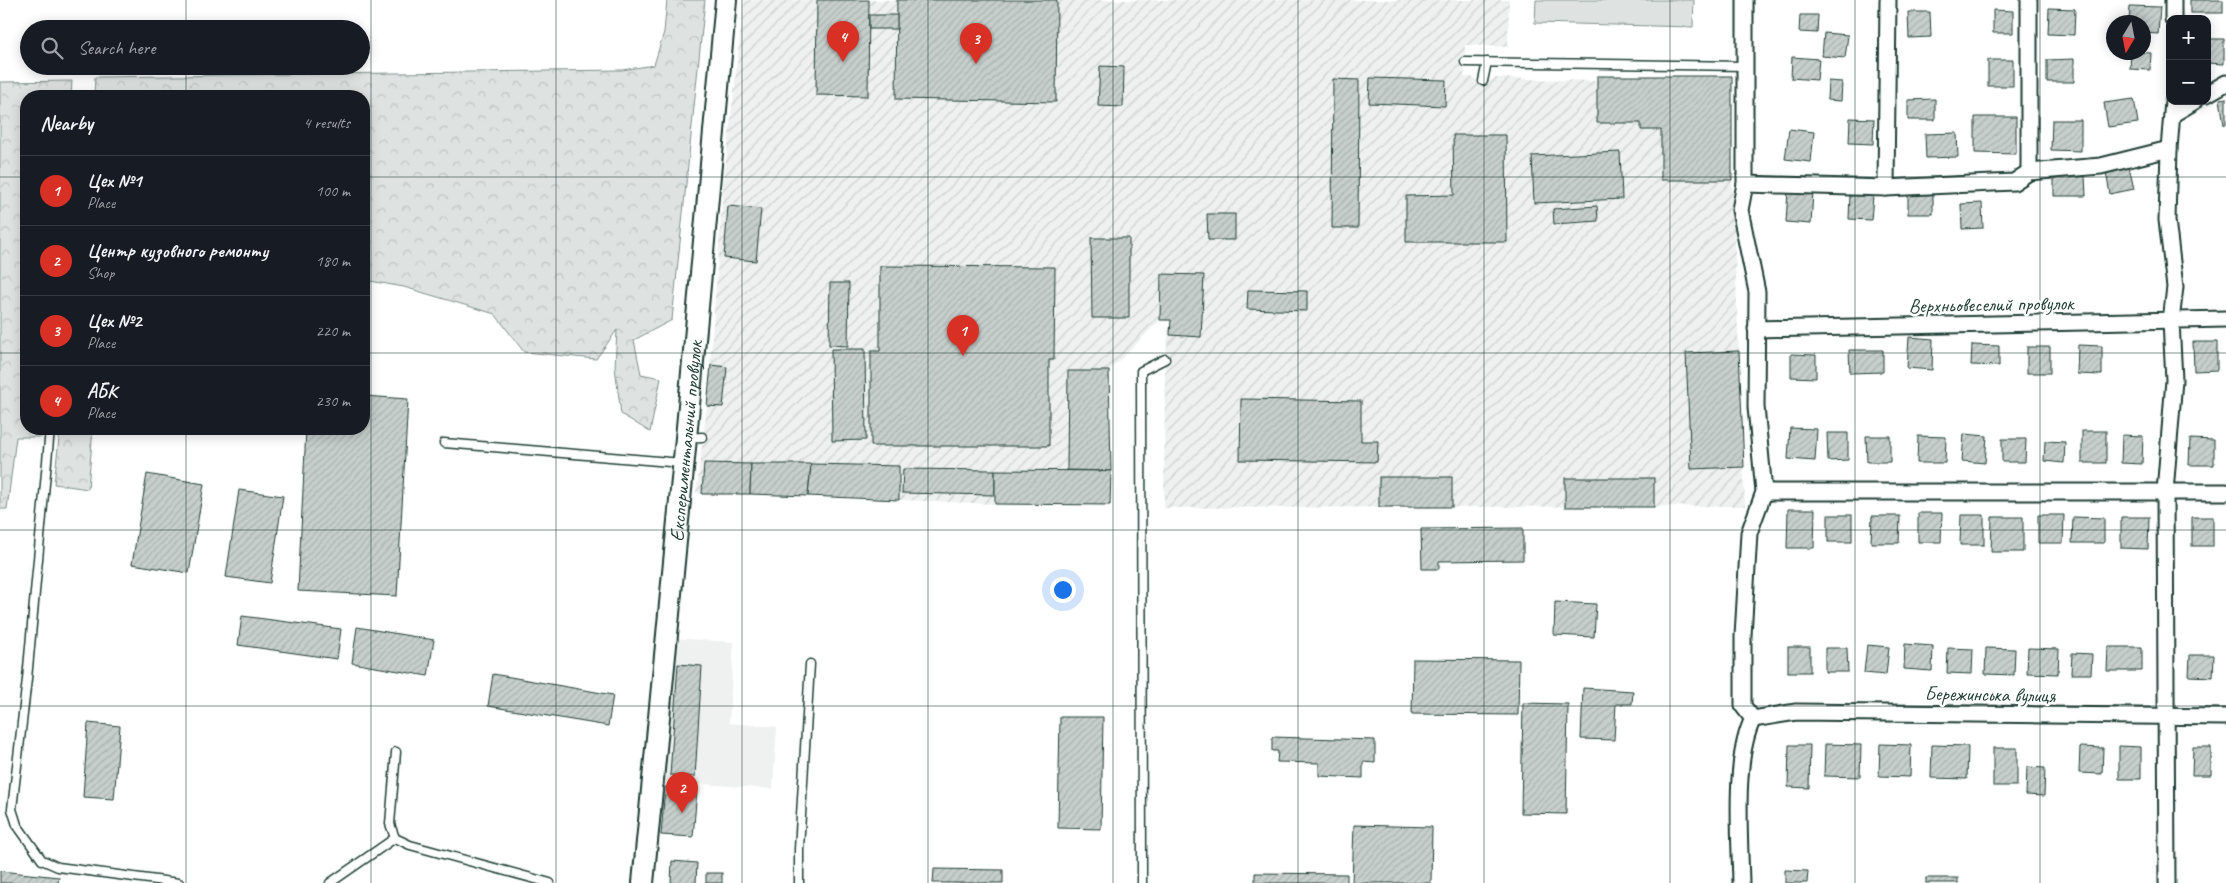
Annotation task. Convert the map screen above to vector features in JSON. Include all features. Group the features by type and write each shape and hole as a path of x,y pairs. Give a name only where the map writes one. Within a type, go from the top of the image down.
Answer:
{"street":[{"name":"Експериментальний провулок","path":"643,883 684,464 694,438 726,0"},
{"path":"1741,883 1741,762 1747,730 1753,720 1743,706 1743,636 1749,533 1764,492 1756,407 1757,292 1740,210 1745,184 1745,0"},
{"path":"1886,188 1888,0"},
{"path":"2029,172 2030,0"},
{"path":"2173,0 2173,15"},
{"path":"2211,91 2226,82"},
{"path":"2167,883 2165,492 2174,380 2171,321 2175,288 2167,220 2168,149 2173,108"},
{"path":"1745,184 1886,188 2014,182 2029,172 2101,166 2168,149"},
{"name":"Верхньовеселий провулок","path":"1756,329 2226,319"},
{"path":"1764,492 2226,492"},
{"name":"Бережинська вулиця","path":"1753,720 1796,712 2226,717"}],"lane":[{"path":"1465,62 1745,66"},
{"path":"1483,81 1487,62"},
{"path":"1142,883 1141,371 1165,359"},
{"path":"49,435 27,679 12,810 17,825 42,860 58,868 178,883"},
{"path":"444,443 684,464"},
{"path":"800,883 799,850 810,664"},
{"path":"396,752 390,824 395,838 410,845 550,883"},
{"path":"330,883 395,838"}],"shaded area":[{"path":"744,0 1509,0 1508,47 1465,45 1464,77 1472,77 1477,81 1490,81 1495,78 1596,81 1597,76 1732,76 1732,180 1745,506 1164,508 1165,359 1170,321 1160,320 1109,371 1110,505 995,504 696,493 707,406 723,188"},
{"path":"669,638 734,642 729,723 777,727 773,789 659,781"}],"green space":[{"path":"667,0 705,0 672,320 634,340 641,374 661,378 650,432 621,414 615,367 617,330 596,359 524,352 495,314 404,287 370,281 370,90 94,90 95,77 370,75 370,73 622,70 654,65 664,32"},
{"path":"1536,0 1694,0 1693,27 1535,23"},
{"path":"72,81 71,90 20,90 20,435 42,435 42,437 16,437 7,509 0,509 0,82"},
{"path":"59,435 92,435 88,489 54,484"}],"building":[{"path":"817,0 869,0 868,96 816,95"},
{"path":"897,0 1057,0 1056,102 896,99"},
{"path":"2190,0 2223,0 2223,13 2190,13"},
{"path":"2130,6 2160,7 2158,34 2151,34 2151,15 2129,15"},
{"path":"2049,8 2075,9 2074,35 2048,34"},
{"path":"1993,10 2013,11 2013,33 1993,33"},
{"path":"1908,12 1930,12 1931,37 1909,38"},
{"path":"869,15 897,15 897,29 869,29"},
{"path":"1800,15 1818,15 1817,33 1799,32"},
{"path":"1824,33 1848,35 1845,58 1822,56"},
{"path":"2211,39 2224,39 2224,64 2211,63"},
{"path":"1792,57 1819,59 1817,80 1791,78"},
{"path":"2074,59 2074,82 2047,82 2047,60"},
{"path":"1988,60 2013,60 2013,86 1988,86"},
{"path":"2131,60 2151,60 2150,70 2130,69"},
{"path":"1100,66 1124,67 1123,107 1098,106"},
{"path":"1597,76 1732,76 1732,180 1661,180 1661,130 1641,130 1641,123 1597,123"},
{"path":"1370,78 1446,80 1445,106 1369,103"},
{"path":"1333,79 1359,80 1358,228 1332,228"},
{"path":"1828,81 1842,82 1841,101 1827,100"},
{"path":"2226,98 2226,125 2224,125 2220,99"},
{"path":"1935,99 1935,120 1908,120 1908,100"},
{"path":"2134,99 2138,123 2108,127 2104,103"},
{"path":"1975,117 2016,117 2016,154 1975,153"},
{"path":"1850,118 1874,119 1873,144 1849,143"},
{"path":"2052,120 2081,120 2081,151 2051,150"},
{"path":"1789,129 1814,132 1811,162 1785,159"},
{"path":"1957,133 1958,157 1926,158 1925,134"},
{"path":"1453,135 1506,135 1507,242 1406,242 1406,196 1454,195"},
{"path":"1620,152 1622,199 1534,203 1532,156"},
{"path":"2129,167 2134,189 2110,194 2106,172"},
{"path":"2054,176 2085,176 2086,196 2054,196"},
{"path":"1788,190 1813,192 1811,224 1786,222"},
{"path":"1908,192 1933,192 1933,214 1908,214"},
{"path":"1850,195 1873,196 1871,220 1849,219"},
{"path":"1982,203 1983,228 1962,229 1961,204"},
{"path":"728,206 761,209 756,261 724,258"},
{"path":"1597,206 1598,221 1554,224 1553,209"},
{"path":"1207,214 1235,214 1235,240 1208,240"},
{"path":"1091,238 1129,238 1129,318 1092,318"},
{"path":"880,266 1055,267 1054,360 1049,360 1049,446 871,446 871,351 880,351"},
{"path":"1161,274 1204,275 1201,337 1170,335 1171,320 1160,320"},
{"path":"830,283 849,283 848,346 829,345"},
{"path":"1248,290 1307,291 1307,311 1247,309"},
{"path":"1909,337 1933,339 1932,370 1907,368"},
{"path":"2193,342 2217,342 2217,370 2194,371"},
{"path":"1972,345 1999,346 1999,366 1971,365"},
{"path":"2078,345 2102,346 2102,375 2077,374"},
{"path":"2027,347 2050,347 2050,373 2027,373"},
{"path":"831,349 865,349 866,440 832,441"},
{"path":"1849,350 1883,350 1883,372 1850,373"},
{"path":"1739,351 1744,467 1691,469 1686,353"},
{"path":"1791,354 1816,355 1816,378 1791,377"},
{"path":"711,365 727,367 723,407 707,406"},
{"path":"1068,371 1109,371 1111,471 1067,470"},
{"path":"370,396 408,399 397,596 298,591 306,435 370,435"},
{"path":"1241,399 1361,401 1361,441 1378,441 1377,462 1240,460"},
{"path":"1790,428 1817,429 1815,461 1788,459"},
{"path":"2082,431 2106,431 2106,463 2082,463"},
{"path":"1827,433 1848,433 1848,460 1828,461"},
{"path":"1964,434 1987,436 1985,463 1962,461"},
{"path":"2122,435 2143,436 2142,464 2121,463"},
{"path":"1866,436 1890,436 1890,462 1867,462"},
{"path":"1918,436 1946,437 1945,463 1917,463"},
{"path":"2002,439 2026,439 2025,462 2002,462"},
{"path":"2190,439 2214,440 2214,465 2189,465"},
{"path":"2045,441 2065,442 2064,463 2044,461"},
{"path":"704,463 751,464 750,494 702,494"},
{"path":"751,464 811,464 808,496 750,494"},
{"path":"811,464 899,466 899,500 808,496"},
{"path":"903,469 995,470 995,495 902,493"},
{"path":"995,470 1111,471 1110,505 995,504"},
{"path":"147,474 204,484 189,573 132,564"},
{"path":"1379,477 1452,477 1452,507 1379,507"},
{"path":"1565,478 1654,478 1654,507 1565,507"},
{"path":"239,490 283,496 270,583 226,577"},
{"path":"1788,509 1815,509 1814,548 1787,548"},
{"path":"1918,513 1942,513 1941,542 1918,542"},
{"path":"1828,515 1852,515 1852,542 1828,542"},
{"path":"1961,515 1984,515 1984,545 1960,545"},
{"path":"2038,515 2064,515 2063,543 2038,543"},
{"path":"1872,516 1900,516 1899,543 1871,543"},
{"path":"1992,517 2023,517 2023,552 1991,552"},
{"path":"2073,517 2104,518 2104,543 2072,543"},
{"path":"2121,517 2149,517 2148,549 2121,548"},
{"path":"2192,517 2213,517 2213,546 2192,546"},
{"path":"1523,528 1523,560 1439,561 1439,569 1422,569 1421,529"},
{"path":"1555,602 1596,604 1594,637 1554,635"},
{"path":"242,616 341,629 337,659 238,645"},
{"path":"357,627 434,640 428,676 352,663"},
{"path":"1905,644 1933,646 1932,671 1904,669"},
{"path":"1867,645 1889,647 1886,675 1864,673"},
{"path":"1788,647 1810,647 1810,672 1788,672"},
{"path":"2108,647 2142,647 2142,671 2107,671"},
{"path":"1825,648 1847,648 1848,672 1825,672"},
{"path":"1948,648 1973,649 1972,674 1947,673"},
{"path":"1986,648 2015,649 2014,675 1985,674"},
{"path":"2028,648 2059,649 2058,674 2027,673"},
{"path":"2072,653 2092,654 2091,674 2071,674"},
{"path":"2190,655 2214,655 2213,677 2189,676"},
{"path":"1413,659 1519,660 1518,715 1412,714"},
{"path":"678,664 702,666 695,777 670,775"},
{"path":"493,674 613,695 608,726 488,706"},
{"path":"1583,688 1633,691 1632,704 1616,704 1614,740 1581,739"},
{"path":"1523,703 1568,704 1566,814 1521,813"},
{"path":"1060,717 1103,717 1101,829 1058,828"},
{"path":"88,723 120,726 114,799 83,797"},
{"path":"1272,737 1375,740 1375,763 1363,762 1363,778 1319,776 1319,763 1277,762 1278,751 1272,751"},
{"path":"1825,744 1861,745 1860,777 1824,776"},
{"path":"1880,744 1911,745 1910,777 1879,776"},
{"path":"1789,745 1810,745 1809,788 1788,787"},
{"path":"1932,745 1968,746 1967,779 1931,778"},
{"path":"2119,746 2141,747 2141,779 2119,779"},
{"path":"2080,747 2103,748 2102,774 2079,773"},
{"path":"2193,747 2211,747 2211,775 2192,775"},
{"path":"1993,748 2017,748 2017,786 1993,786"},
{"path":"2027,767 2045,768 2044,796 2026,795"},
{"path":"665,787 697,790 693,837 661,835"},
{"path":"1354,825 1432,827 1431,883 1352,883"},
{"path":"672,861 697,863 696,883 671,883"},
{"path":"934,869 1003,870 1003,883 933,883"},
{"path":"1785,870 1808,871 1807,883 1785,883"},
{"path":"0,871 59,877 58,883 0,883"},
{"path":"706,873 722,873 722,883 706,883"},
{"path":"1255,873 1347,874 1347,883 1255,883"},
{"path":"1926,878 1958,878 1958,883 1926,883"}],"place":[{"name":"АБК","path":"843,62"},
{"name":"Цех №2","path":"976,64"},
{"name":"Цех №1","path":"963,356"},
{"name":"Центр кузовного ремонту","path":"682,813"}]}
